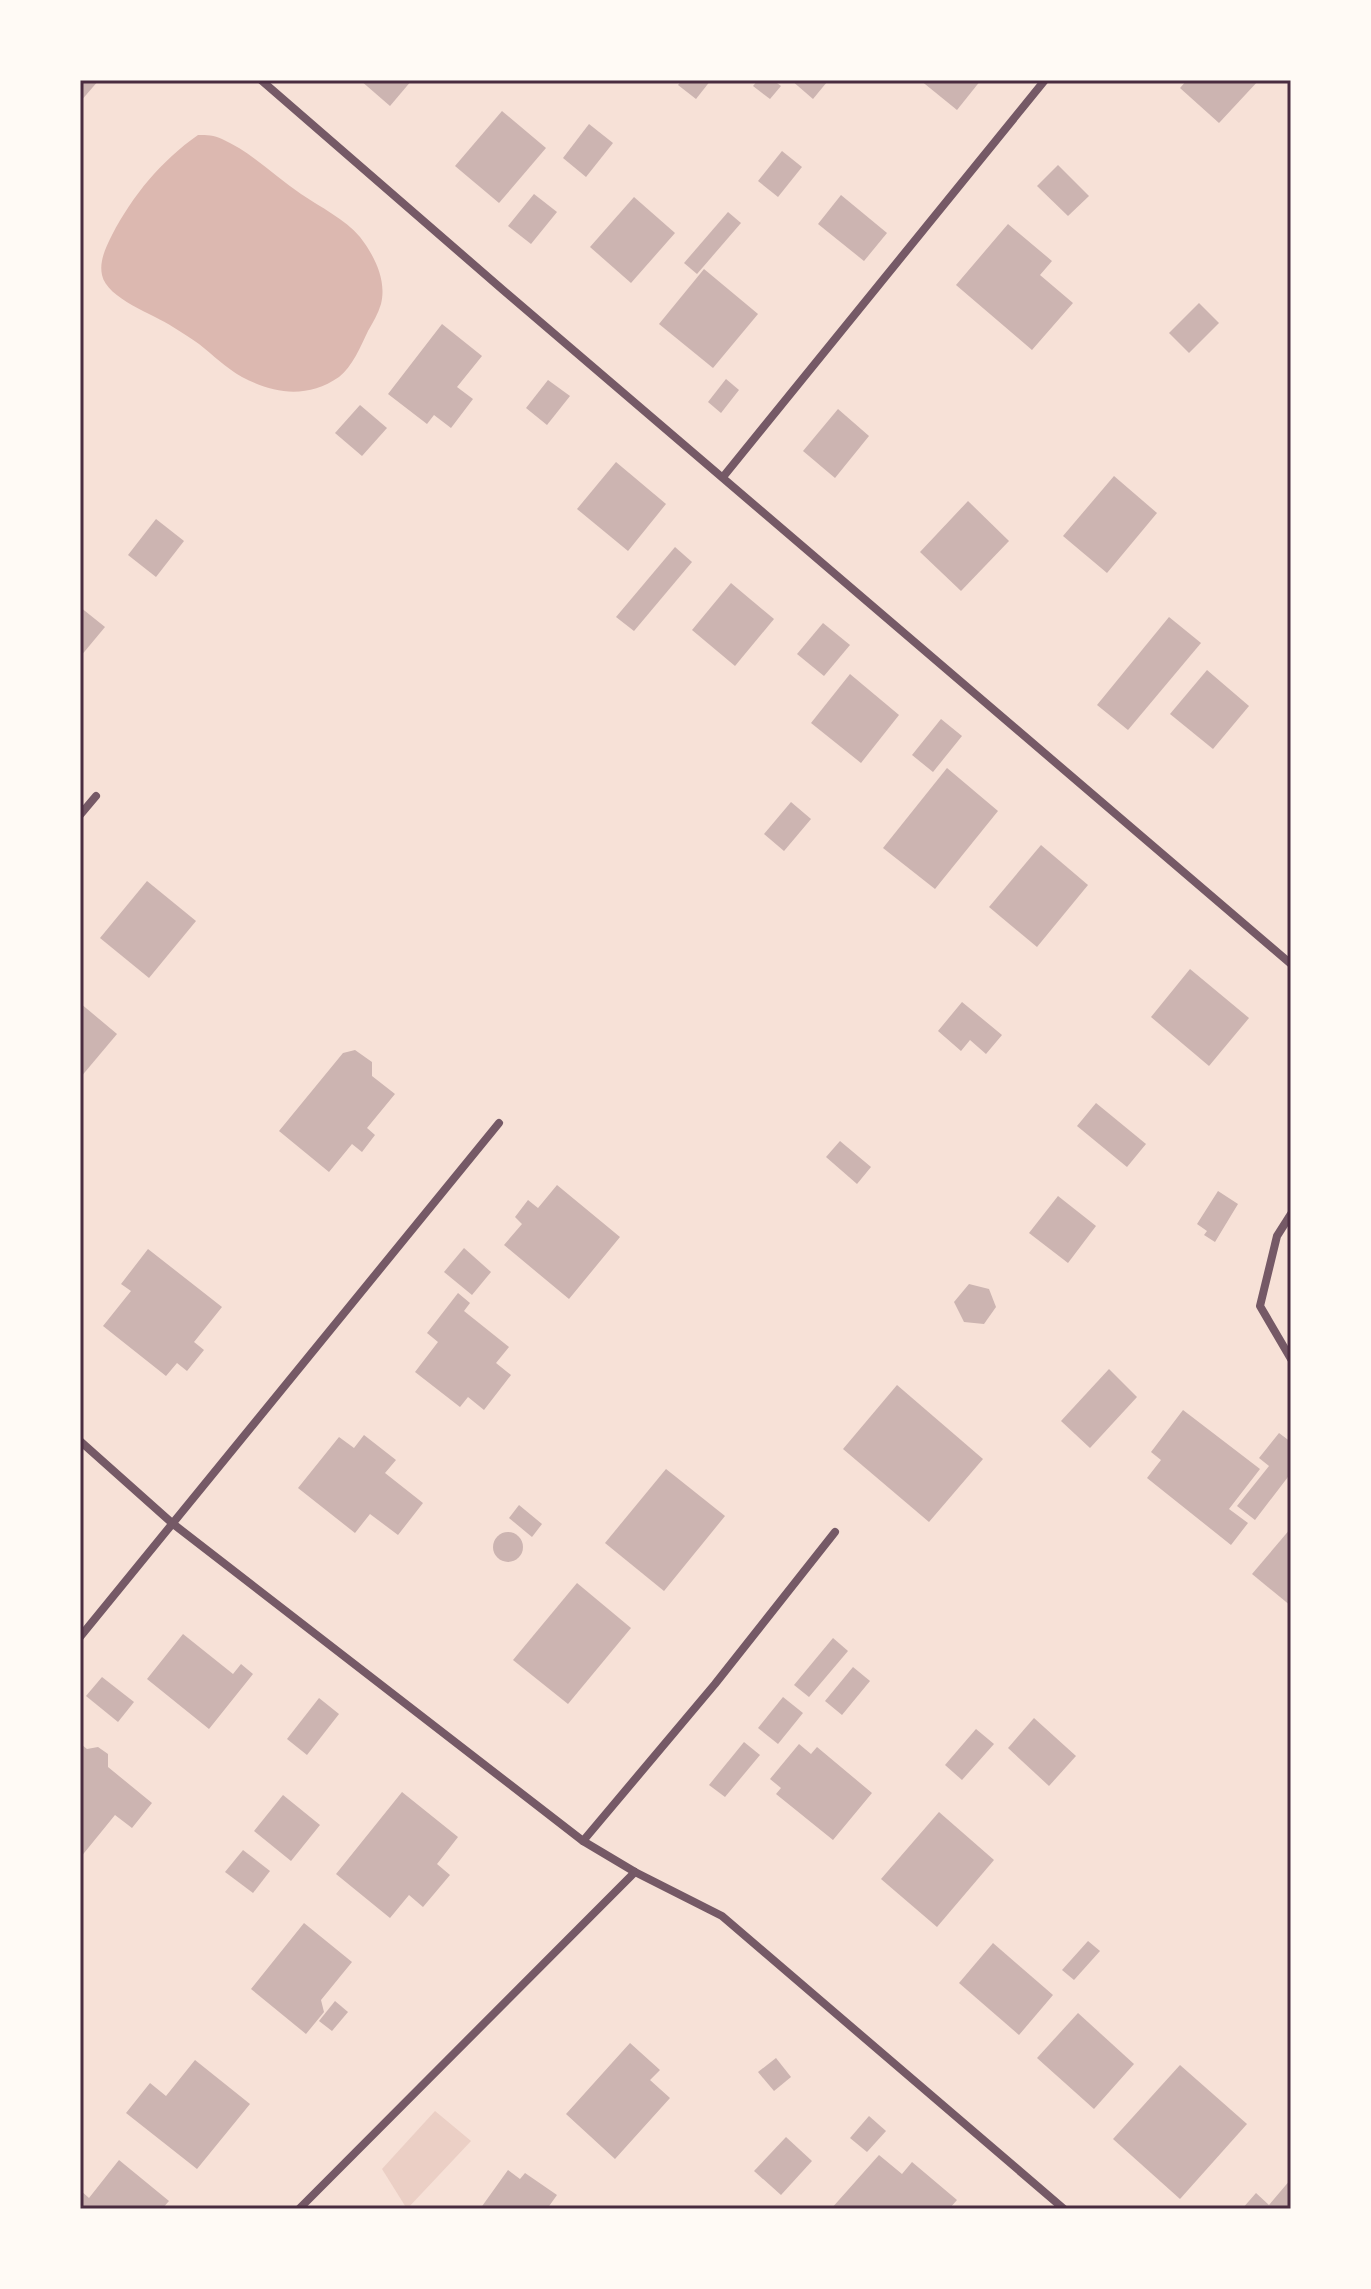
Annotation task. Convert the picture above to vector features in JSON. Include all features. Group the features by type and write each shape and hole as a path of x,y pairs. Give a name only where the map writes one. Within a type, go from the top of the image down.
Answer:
{"street":[{"path":"261,80 1291,964"},
{"path":"723,477 1045,80"},
{"path":"80,815 96,796"},
{"path":"80,1637 499,1123"},
{"path":"1291,1214 1277,1236 1260,1306 1291,1359"},
{"path":"80,1441 172,1523 583,1841 635,1872 722,1916 1064,2209"},
{"path":"583,1841 715,1684 835,1532"},
{"path":"299,2209 635,1872"}],"shaded area":[{"path":"198,135 219,138 253,157 347,225 370,252 381,277 380,308 352,362 344,373 327,384 290,392 254,383 230,370 199,344 165,322 122,299 106,284 101,270 102,259 120,220 160,168"},
{"path":"435,2111 471,2141 407,2209 382,2169"}],"building":[{"path":"80,80 99,80 80,102"},
{"path":"360,80 412,80 390,106"},
{"path":"682,80 711,80 696,99 678,85"},
{"path":"758,80 773,80 781,86 770,99 753,86"},
{"path":"791,80 824,80 827,82 813,99"},
{"path":"920,80 981,80 957,110"},
{"path":"1187,80 1259,80 1219,123 1180,88"},
{"path":"502,111 546,148 499,203 455,166"},
{"path":"589,124 613,143 586,177 563,158"},
{"path":"782,151 802,167 778,197 758,181"},
{"path":"1058,165 1089,196 1068,216 1037,186"},
{"path":"534,194 557,212 531,244 508,226"},
{"path":"841,195 887,233 864,261 818,224"},
{"path":"634,197 675,233 631,283 590,247"},
{"path":"728,212 741,223 697,274 684,263"},
{"path":"1008,224 1052,261 1040,275 1073,303 1032,350 956,285"},
{"path":"704,269 758,314 713,368 659,324"},
{"path":"1199,303 1219,323 1189,353 1169,333"},
{"path":"442,324 482,356 457,387 473,399 451,428 434,415 427,424 388,394"},
{"path":"726,379 739,390 721,413 708,402"},
{"path":"548,380 570,396 547,425 526,408"},
{"path":"360,405 387,428 362,456 335,433"},
{"path":"838,409 869,436 835,478 803,451"},
{"path":"616,462 666,504 628,551 577,509"},
{"path":"1114,476 1157,513 1107,573 1063,536"},
{"path":"968,501 1009,541 961,591 920,552"},
{"path":"156,519 184,541 156,577 128,555"},
{"path":"675,547 692,562 634,631 616,617"},
{"path":"731,583 774,619 735,666 692,630"},
{"path":"80,607 105,627 80,657"},
{"path":"1169,617 1201,643 1128,730 1097,705"},
{"path":"823,623 850,645 824,676 797,654"},
{"path":"1207,670 1249,706 1213,749 1170,714"},
{"path":"850,674 899,715 861,763 811,723"},
{"path":"941,719 962,736 933,772 912,755"},
{"path":"947,768 998,811 935,889 883,848"},
{"path":"791,802 811,819 784,851 764,834"},
{"path":"1041,845 1088,885 1037,947 989,907"},
{"path":"147,881 196,921 149,978 100,938"},
{"path":"1190,969 1249,1018 1209,1066 1151,1017"},
{"path":"962,1002 1002,1035 986,1054 970,1040 961,1051 938,1031"},
{"path":"80,1003 117,1034 80,1078"},
{"path":"355,1050 372,1062 372,1076 395,1094 367,1128 375,1135 362,1152 352,1144 329,1172 279,1131 343,1053"},
{"path":"1096,1103 1146,1144 1127,1167 1077,1126"},
{"path":"840,1141 871,1167 857,1184 826,1157"},
{"path":"557,1185 620,1237 569,1299 504,1245 522,1224 515,1217 528,1200 538,1208"},
{"path":"1218,1191 1238,1204 1215,1242 1204,1235 1207,1231 1197,1224"},
{"path":"1058,1196 1096,1226 1068,1263 1029,1233"},
{"path":"464,1248 491,1272 472,1295 444,1272"},
{"path":"148,1249 222,1307 194,1342 204,1350 187,1371 177,1363 166,1376 103,1326 131,1291 121,1284"},
{"path":"969,1284 989,1289 996,1307 984,1324 964,1322 954,1302"},
{"path":"458,1293 470,1303 464,1311 509,1347 496,1363 511,1375 484,1410 468,1397 460,1407 415,1372 438,1342 427,1333"},
{"path":"1109,1369 1137,1397 1090,1448 1061,1421"},
{"path":"897,1385 983,1459 929,1522 843,1449"},
{"path":"1183,1410 1260,1469 1229,1509 1248,1523 1231,1545 1147,1478 1161,1460 1151,1452"},
{"path":"1279,1433 1291,1442 1291,1473 1255,1520 1237,1506 1269,1466 1259,1458"},
{"path":"364,1435 396,1460 385,1473 423,1503 398,1535 370,1514 355,1533 298,1488 339,1437 354,1448"},
{"path":"666,1469 725,1516 664,1591 605,1543"},
{"path":"519,1505 542,1524 532,1537 509,1518"},
{"path":"1291,1528 1291,1606 1252,1574"},
{"path":"508,1532 514,1533 522,1541 522,1553 514,1561 508,1562 502,1561 494,1553 493,1547 494,1541 502,1533"},
{"path":"577,1583 631,1628 568,1704 513,1660"},
{"path":"183,1634 233,1674 241,1664 253,1674 209,1729 147,1679"},
{"path":"833,1638 848,1651 809,1697 794,1685"},
{"path":"853,1667 870,1681 842,1715 825,1701"},
{"path":"102,1677 134,1702 118,1722 86,1696"},
{"path":"783,1697 803,1713 778,1744 758,1728"},
{"path":"319,1698 339,1714 307,1755 287,1739"},
{"path":"1034,1718 1076,1756 1049,1786 1008,1748"},
{"path":"976,1729 994,1744 962,1780 945,1765"},
{"path":"744,1742 760,1755 725,1797 709,1785"},
{"path":"799,1744 811,1754 817,1747 872,1793 833,1840 776,1794 781,1788 770,1779"},
{"path":"82,1745 87,1749 98,1747 108,1754 108,1767 152,1803 132,1828 115,1815 80,1858 80,1747"},
{"path":"402,1792 458,1837 437,1864 450,1875 423,1907 409,1895 390,1918 336,1874"},
{"path":"283,1795 320,1825 291,1861 254,1831"},
{"path":"939,1812 994,1860 937,1927 881,1879"},
{"path":"243,1850 270,1871 253,1893 225,1872"},
{"path":"304,1923 352,1962 321,2000 324,2012 306,2034 251,1989"},
{"path":"1088,1941 1100,1951 1074,1980 1062,1970"},
{"path":"993,1943 1053,1995 1019,2035 959,1983"},
{"path":"335,2001 348,2012 332,2031 319,2021"},
{"path":"1078,2013 1134,2064 1094,2109 1037,2058"},
{"path":"630,2043 660,2070 650,2080 670,2098 615,2159 566,2114"},
{"path":"776,2058 791,2077 774,2091 758,2072"},
{"path":"195,2060 250,2104 197,2169 126,2113 150,2083 166,2096"},
{"path":"1180,2065 1247,2124 1180,2199 1113,2139"},
{"path":"869,2116 886,2131 867,2152 850,2138"},
{"path":"786,2137 812,2161 781,2195 754,2171"},
{"path":"879,2155 902,2174 912,2162 957,2200 949,2209 831,2209"},
{"path":"119,2160 169,2201 162,2209 80,2209 80,2190 89,2198"},
{"path":"508,2170 520,2179 525,2173 557,2195 547,2209 480,2209"},
{"path":"1291,2179 1291,2209 1242,2209 1256,2193 1269,2205"}]}
